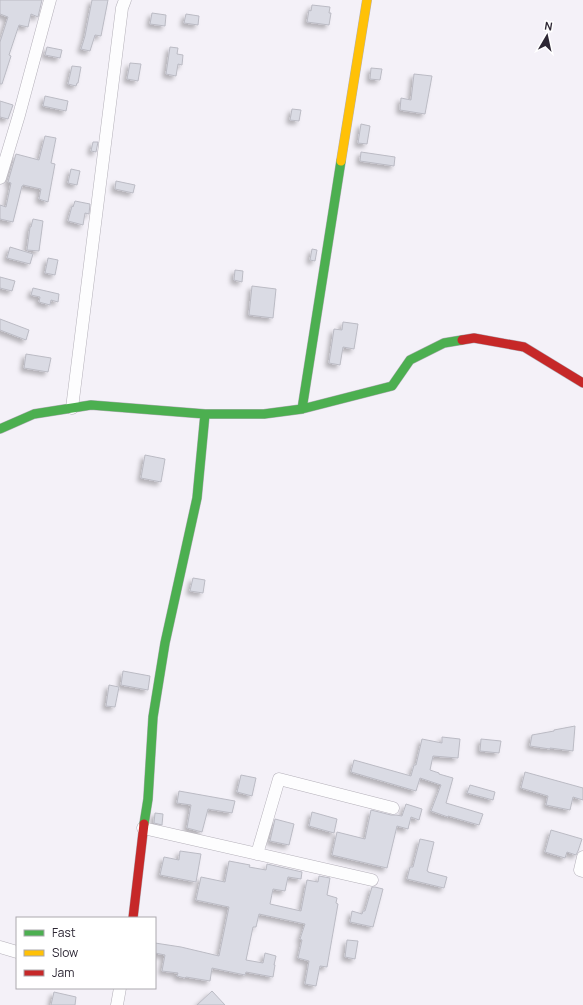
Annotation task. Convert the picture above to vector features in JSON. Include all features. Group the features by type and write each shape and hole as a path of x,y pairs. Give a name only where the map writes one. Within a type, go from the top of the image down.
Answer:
{"street":[{"path":"0,178 19,115 50,0"},
{"path":"72,408 122,8 125,0"},
{"path":"302,409 367,0"},
{"path":"0,428 34,414 91,405 205,414 264,414 302,409 392,386 410,360 444,343 474,338 524,347 583,384"},
{"path":"132,917 148,799 153,717 165,643 197,498 205,414"},
{"path":"258,854 279,779 393,808"},
{"path":"143,828 372,880"},
{"path":"583,857 580,870 583,871"},
{"path":"0,947 16,952"},
{"path":"117,1005 120,989"}],"building":[{"path":"0,0 42,0 38,17 31,14 28,27 19,25 9,55 11,56 2,84 0,84 0,42 8,17 0,14"},
{"path":"92,0 108,0 101,36 95,35 90,51 81,49"},
{"path":"312,5 330,7 329,13 331,13 329,25 307,22 309,10 311,11"},
{"path":"152,13 166,15 165,26 150,24"},
{"path":"186,14 199,16 198,25 184,23"},
{"path":"47,47 62,50 60,58 45,55"},
{"path":"170,47 178,48 177,54 183,55 182,65 178,64 176,76 166,74"},
{"path":"130,63 141,64 138,81 127,79"},
{"path":"72,66 81,67 76,86 68,84"},
{"path":"371,68 382,69 380,80 370,79"},
{"path":"414,74 432,76 425,114 400,110 401,98 411,100"},
{"path":"45,96 68,101 66,111 43,106"},
{"path":"0,101 13,105 8,119 0,117"},
{"path":"292,109 301,110 299,121 290,120"},
{"path":"361,124 370,126 367,144 358,143"},
{"path":"45,136 56,138 51,163 55,164 48,202 39,199 41,189 23,185 13,222 0,219 0,205 6,207 11,183 8,182 16,154 39,160"},
{"path":"93,142 98,142 96,152 91,151"},
{"path":"361,152 395,157 394,166 360,161"},
{"path":"71,169 80,171 77,185 68,183"},
{"path":"116,181 135,185 133,193 115,189"},
{"path":"75,201 90,204 89,214 85,213 83,225 68,221"},
{"path":"33,219 43,221 39,251 27,250 30,227"},
{"path":"10,247 33,254 30,264 7,258"},
{"path":"312,249 317,250 315,261 310,260"},
{"path":"48,258 58,260 55,275 45,273"},
{"path":"235,270 243,271 242,282 234,280"},
{"path":"0,277 15,281 12,291 0,288"},
{"path":"252,286 276,289 273,318 249,315"},
{"path":"33,288 59,294 58,302 51,300 50,305 39,302 40,297 31,295"},
{"path":"0,319 29,330 26,340 0,330"},
{"path":"343,322 358,324 354,349 343,347 340,365 329,363 334,329 342,330"},
{"path":"26,354 51,358 48,372 24,368"},
{"path":"145,455 165,459 161,482 141,478"},
{"path":"193,578 205,580 203,593 190,591"},
{"path":"123,671 150,676 148,690 121,685"},
{"path":"109,685 119,687 115,707 106,706"},
{"path":"575,726 573,751 530,746 532,735"},
{"path":"442,737 460,739 458,758 433,756 430,770 453,778 446,803 483,814 479,825 431,811 441,785 420,778 416,791 351,772 354,760 411,776 414,765 416,765 422,739 442,743"},
{"path":"481,739 501,741 499,753 480,751"},
{"path":"525,772 583,788 583,800 573,797 570,810 546,805 548,796 521,788"},
{"path":"241,775 256,778 252,796 237,792"},
{"path":"470,785 495,792 493,800 467,793"},
{"path":"179,791 235,801 232,813 208,809 202,832 187,828 191,805 177,803"},
{"path":"406,804 422,809 419,820 411,817 408,829 397,826 387,868 332,855 337,832 365,839 371,810 402,816"},
{"path":"312,812 337,819 334,833 309,826"},
{"path":"155,813 163,814 162,825 154,823"},
{"path":"275,819 294,824 289,845 270,841"},
{"path":"551,830 582,839 576,855 567,852 565,858 545,852"},
{"path":"420,839 434,842 427,871 447,877 444,888 407,879 410,867 413,867"},
{"path":"180,851 201,854 196,882 160,875 164,857 179,860"},
{"path":"229,861 266,870 267,864 302,872 301,879 288,877 285,891 273,889 270,904 301,911 307,880 318,882 319,876 330,878 327,895 337,898 336,903 338,904 327,967 320,966 316,986 305,984 309,961 298,958 302,940 300,939 305,924 259,914 256,927 253,927 246,960 263,963 265,953 276,956 273,977 246,972 245,975 212,968 210,981 185,978 177,976 178,973 162,971 165,955 156,953 156,943 181,947 219,956 229,907 196,900 201,877 225,882"},
{"path":"372,887 383,889 373,927 350,922 352,911 362,914 363,911 365,911"},
{"path":"347,940 358,941 355,959 345,957"},
{"path":"212,991 225,1005 197,1005"},
{"path":"54,992 76,997 75,1005 51,1005"}],"traffic: fast":[{"path":"302,409 341,161"},
{"path":"0,429 34,414 91,405 205,414 264,414 302,409 392,386 410,360 444,343 462,340"},
{"path":"144,824 148,799 153,717 165,643 197,498 205,414"}],"traffic: slow":[{"path":"341,161 367,0"}],"traffic: jam":[{"path":"462,340 474,338 524,347 583,383"},
{"path":"133,917 144,824"}]}
